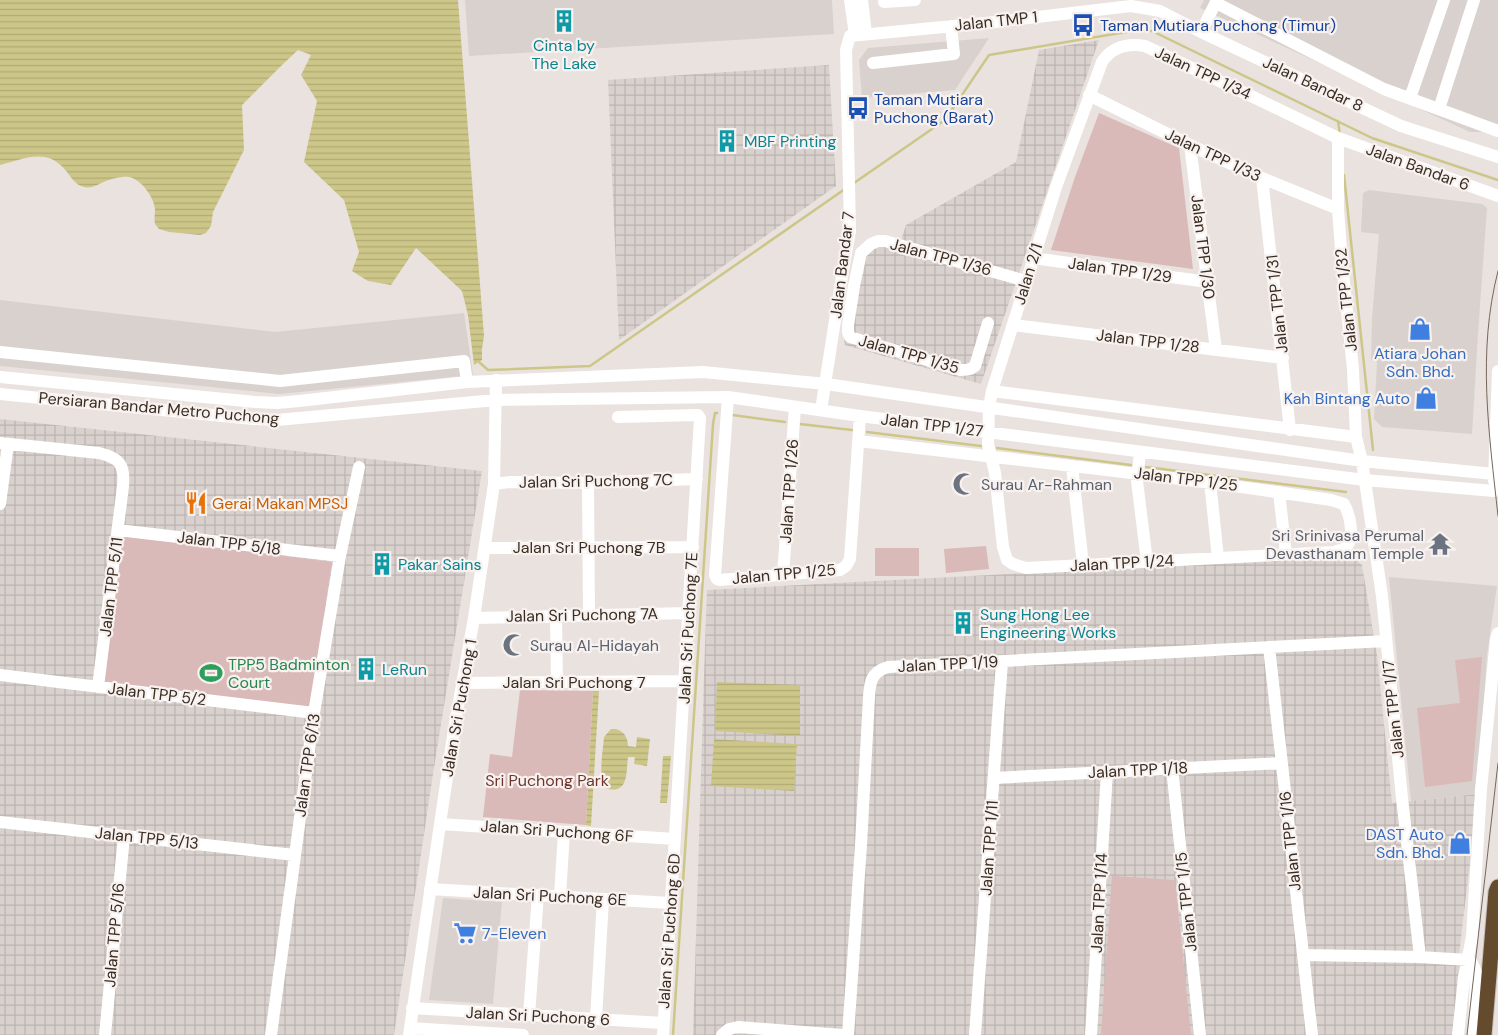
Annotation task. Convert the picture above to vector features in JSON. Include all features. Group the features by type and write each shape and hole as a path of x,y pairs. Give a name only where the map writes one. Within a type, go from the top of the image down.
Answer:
{"highway":[{"path":"1484,1035 1496,892 1498,887"}],"street":[{"path":"850,0 861,34"},
{"path":"861,34 862,0"},
{"path":"884,2 915,0"},
{"path":"1410,98 1444,0"},
{"path":"1439,108 1474,0"},
{"path":"1201,32 1216,1"},
{"name":"Jalan Bandar 8","path":"1216,1 1384,89 1495,129"},
{"name":"Jalan TMP 1","path":"861,34 951,26 1132,3"},
{"name":"Jalan Bandar 8","path":"1132,3 1160,11 1401,126 1498,157"},
{"path":"872,63 954,54 951,26"},
{"name":"Jalan Bandar 7","path":"821,410 840,282 850,231 846,50 850,36 861,34"},
{"name":"Jalan TPP 1/34","path":"1089,95 1107,54 1117,48 1136,44 1145,46 1338,138"},
{"name":"Jalan TPP 1/33","path":"1089,95 1262,178 1338,209"},
{"name":"Jalan 2/1","path":"992,457 988,444 988,432 992,391 1056,187 1089,95"},
{"name":"Jalan Bandar 6","path":"1338,138 1498,196"},
{"name":"Jalan TPP 1/32","path":"1338,138 1338,209 1353,369 1356,437 1362,462"},
{"name":"Jalan TPP 1/30","path":"1190,145 1216,350"},
{"name":"Jalan TPP 1/31","path":"1262,178 1290,430"},
{"name":"Jalan TPP 1/36","path":"854,286 861,253 871,244 878,241 885,241 1026,281"},
{"name":"Jalan TPP 1/29","path":"1033,258 1208,282"},
{"name":"Jalan TPP 1/35","path":"854,286 848,325 850,337 960,370 971,369 974,366 988,323"},
{"name":"Jalan TPP 1/28","path":"1013,325 1283,358"},
{"path":"0,352 280,381 464,361 467,382"},
{"path":"1496,494 1494,474 1498,371"},
{"name":"Jalan TPP 1/27","path":"496,380 703,372 826,384 1362,462 1494,474"},
{"name":"Persiaran Bandar Metro Puchong","path":"0,376 277,403 496,380"},
{"name":"Jalan Sri Puchong 1","path":"409,1032 454,729 474,618 494,484 496,380"},
{"path":"992,391 1356,437"},
{"name":"Persiaran Bandar Metro Puchong","path":"0,394 276,420 496,400"},
{"name":"Jalan TPP 1/27","path":"496,400 728,397 1140,452 1496,494"},
{"name":"Jalan TPP 1/25","path":"728,397 715,575 719,580 840,570 846,566 850,559 860,416"},
{"name":"Jalan TPP 1/26","path":"783,575 795,407"},
{"name":"Jalan Sri Puchong 7E","path":"618,417 700,416 675,839"},
{"name":"Jalan TPP 1/25","path":"858,441 1210,482 1332,500 1344,504 1348,514 1351,536 1350,541 1342,550"},
{"path":"0,504 4,444"},
{"name":"Jalan TPP 5/11","path":"4,444 99,453 108,455 122,466 124,474 123,486 98,687"},
{"path":"1140,452 1139,496 1147,562"},
{"name":"Jalan TPP 1/24","path":"992,457 1003,547 1007,560 1026,568 1342,550"},
{"name":"Jalan TPP 1/17","path":"1362,462 1382,596 1420,957"},
{"path":"1072,466 1083,565"},
{"name":"Jalan TPP 6/13","path":"271,1035 314,713 340,556 359,468"},
{"name":"Jalan Sri Puchong 7C","path":"494,484 510,482 588,483 697,479"},
{"path":"1210,482 1218,558"},
{"path":"588,483 589,615"},
{"path":"1279,492 1286,554"},
{"name":"Jalan TPP 5/18","path":"118,530 340,556"},
{"name":"Jalan Sri Puchong 7B","path":"485,548 693,547"},
{"name":"Jalan Sri Puchong 7A","path":"474,618 689,613"},
{"path":"556,616 557,682"},
{"path":"1458,1035 1464,977 1472,937 1481,789 1498,634"},
{"name":"Jalan TPP 1/19","path":"848,1035 869,697 871,680 880,670 888,667 1386,641"},
{"name":"Jalan TPP 1/16","path":"1269,647 1312,1035"},
{"name":"Jalan TPP 1/11","path":"975,1035 1002,662"},
{"name":"Jalan TPP 5/2","path":"0,675 314,713"},
{"name":"Jalan Sri Puchong 7","path":"463,683 685,681"},
{"name":"Jalan TPP 1/18","path":"994,778 1282,763"},
{"name":"Jalan TPP 1/15","path":"1172,768 1200,1035"},
{"name":"Jalan TPP 1/14","path":"1091,1035 1106,772"},
{"name":"Jalan TPP 5/13","path":"0,822 295,854"},
{"name":"Jalan Sri Puchong 6F","path":"440,824 675,839"},
{"path":"560,896 564,832"},
{"name":"Jalan TPP 5/16","path":"105,1035 124,836"},
{"name":"Jalan Sri Puchong 6D","path":"663,1029 675,839"},
{"name":"Jalan Sri Puchong 6E","path":"430,889 670,903"},
{"path":"529,1016 538,895"},
{"path":"596,1019 603,899"},
{"path":"1303,955 1420,957 1468,960 1476,972 1474,1035"},
{"name":"Jalan Sri Puchong 6","path":"412,1008 596,1019 663,1029"},
{"path":"722,1035 729,1029 738,1027 843,1035"},
{"path":"409,1032 523,1035"}],"shaded area":[{"path":"0,0 458,0 484,336 482,360 474,365 468,315 462,291 416,248 391,285 368,281 352,271 359,252 344,200 304,162 317,101 301,75 311,55 298,50 242,105 244,150 213,212 211,226 206,233 200,235 169,232 159,229 155,224 155,209 152,199 146,189 134,178 117,178 87,187 76,183 60,164 52,159 36,156 0,165"},
{"path":"465,0 832,0 834,34 469,56"},
{"path":"1204,0 1498,0 1498,132 1470,132 1200,8"},
{"path":"989,38 955,90 862,98 859,60 868,48"},
{"path":"1099,40 981,384 845,345 843,331 855,252 877,245 898,249 906,225 1016,162 1039,50"},
{"path":"829,65 836,186 619,340 608,80"},
{"path":"1369,190 1482,204 1487,208 1472,434 1382,427 1374,419 1377,362 1371,360 1372,319 1379,234 1361,232 1363,193"},
{"path":"0,300 275,332 464,313 473,375 280,394 0,366"},
{"path":"0,419 482,471 433,774 394,1035 0,1035"},
{"path":"1351,556 1362,565 1377,655 1392,803 1478,794 1459,955 1467,970 1462,1035 693,1035 707,590"},
{"path":"1389,577 1497,586 1487,655 1478,794 1411,801"},
{"path":"717,682 800,685 800,736 715,731"},
{"path":"593,691 599,691 591,826 586,825"},
{"path":"611,729 624,733 628,746 636,747 637,737 650,739 647,766 634,764 635,757 628,757 625,781 618,789 613,790 605,788 601,770 604,737"},
{"path":"714,739 797,744 794,791 711,786"},
{"path":"663,756 671,756 667,803 660,803"},
{"path":"443,898 502,902 493,1004 429,1000"}],"green space":[{"path":"1099,113 1179,148 1193,269 1051,250"},
{"path":"123,536 332,562 310,707 104,682"},
{"path":"986,546 989,569 946,573 944,549"},
{"path":"875,548 919,548 919,576 875,576"},
{"path":"1482,657 1472,781 1425,787 1417,708 1460,703 1455,660"},
{"name":"Sri Puchong Park","path":"520,690 593,691 586,825 483,817 490,754 512,757"},
{"path":"1112,876 1175,880 1191,1035 1101,1035"}],"waterway":[{"path":"854,183 945,120 989,55 1132,31 1152,31 1372,138 1498,180"},
{"path":"1338,121 1340,135"},
{"path":"1344,175 1373,450"},
{"path":"479,362 488,370 590,366 845,189"},
{"path":"673,1035 713,424 715,413 717,413"},
{"path":"732,415 785,422"},
{"path":"800,424 852,430"},
{"path":"867,432 981,446"},
{"path":"997,448 1131,465"},
{"path":"1146,467 1346,492"}],"tram line":[{"path":"1498,271 1488,332 1486,362 1491,454 1498,516"},
{"path":"1467,1035 1498,763"}],"place":[{"name":"Cinta by The Lake","path":"564,21"},
{"name":"Taman Mutiara Puchong (Timur)","path":"1083,25"},
{"name":"Taman Mutiara Puchong (Barat)","path":"858,108"},
{"name":"MBF Printing","path":"727,141"},
{"name":"Atiara Johan Sdn. Bhd.","path":"1420,329"},
{"name":"Kah Bintang Auto","path":"1426,398"},
{"name":"Surau Ar-Rahman","path":"964,484"},
{"name":"Gerai Makan MPSJ","path":"196,503"},
{"name":"Sri Srinivasa Perumal Devasthanam Temple","path":"1440,544"},
{"name":"Pakar Sains","path":"382,564"},
{"name":"Sung Hong Lee Engineering Works","path":"963,623"},
{"name":"Surau Al-Hidayah","path":"514,645"},
{"name":"LeRun","path":"366,669"},
{"name":"TPP5 Badminton Court","path":"211,673"},
{"name":"DAST Auto Sdn. Bhd.","path":"1460,843"},
{"name":"7-Eleven","path":"465,933"}]}
